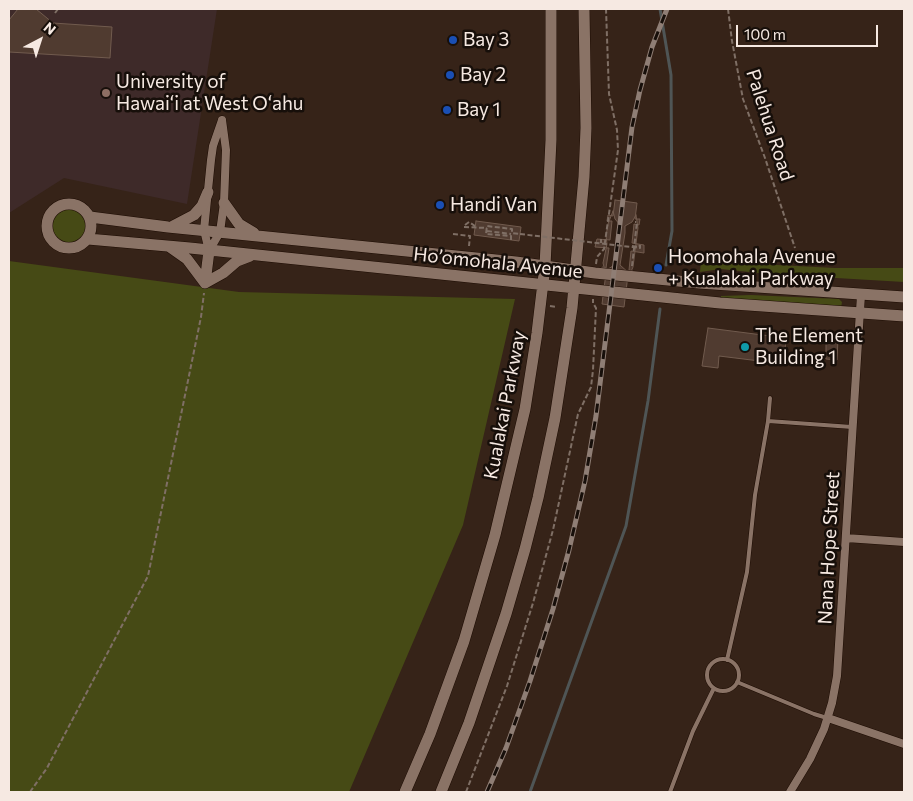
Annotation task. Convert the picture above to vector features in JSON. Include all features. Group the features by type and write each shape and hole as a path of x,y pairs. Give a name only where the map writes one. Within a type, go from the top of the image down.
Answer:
{"main road":[{"name":"Kualakai Parkway","path":"405,792 464,641 488,560 520,430 544,284 551,140 551,9"},
{"path":"441,792 489,669 526,549 554,418 568,335 584,177 586,138 584,9"},
{"path":"168,227 185,221 194,215 202,206 208,192"},
{"path":"224,203 239,224 263,236"},
{"name":"Ho’omohala Avenue","path":"904,297 672,280 168,227 90,217 80,206 72,204 65,204 53,211 47,224 51,238 62,247 76,247 88,239 720,303 904,316"},
{"path":"88,239 92,224 90,217"},
{"path":"168,246 187,259 205,283"},
{"path":"205,283 209,250"},
{"path":"205,283 224,272 237,261 255,255"}],"street":[{"path":"222,120 226,150 224,203 220,232 209,250 204,230 213,146 222,120"},
{"name":"Nana Hope Street","path":"790,792 810,759 828,718 837,676 861,295"},
{"path":"846,538 904,542"},
{"path":"828,718 904,744"}],"lane":[{"path":"727,660 747,572 755,495 768,421 770,398"},
{"path":"768,421 852,427"},
{"path":"716,660 727,660 736,666 737,682 729,689 714,688 708,680 707,671 709,666 716,660"},
{"path":"737,682 828,718"},
{"path":"670,792 694,731 714,688"}],"path":[{"path":"55,13 58,9"},
{"path":"597,257 604,249 618,150 618,130 608,94 606,9"},
{"name":"Palehua Road","path":"728,9 733,50 743,99 765,158 794,248"},
{"path":"608,243 610,218 612,218"},
{"path":"475,226 464,227 469,222 487,230 640,248 640,245 639,247 632,246"},
{"path":"631,273 637,222 635,222"},
{"path":"511,233 511,240 511,236 486,234 487,226 512,228 511,233"},
{"path":"453,234 470,236 469,246"},
{"path":"30,792 48,768 148,576 201,317 205,283"},
{"path":"466,792 507,686 531,611 553,530 578,414 591,387 596,308 593,303"},
{"path":"550,306 558,306"}],"shaded area":[{"name":"University of Hawaiʻi at West Oʻahu","path":"9,9 217,9 187,204 64,178 9,213"}],"green space":[{"path":"70,207 83,213 89,226 83,239 70,245 57,239 51,226 57,213"},
{"path":"9,261 239,292 515,299 463,525 349,792 9,792"},
{"path":"701,261 835,268 904,268 904,282 768,274 721,269 700,272"},
{"path":"751,295 839,299 842,302 841,308 721,299 721,296"}],"building":[{"path":"18,9 36,9 53,23 112,27 110,58 9,52 9,20"},
{"path":"615,200 637,203 635,219 640,219 639,225 634,224 632,243 644,245 644,253 631,251 629,270 633,271 633,276 628,275 624,307 602,304 606,273 601,272 602,267 606,268 609,248 595,247 597,239 610,240 612,221 607,221 608,215 613,216"},
{"path":"613,211 615,219 621,226 617,245 618,252 616,264 605,271 603,263 607,244 606,236"},
{"path":"636,215 638,228 633,267 630,274 620,265 625,226 632,222"},
{"path":"476,221 521,227 519,241 474,235"},
{"name":"The Element Building 1","path":"708,328 786,338 784,364 719,356 718,368 702,366"},
{"path":"826,338 838,339 837,360 826,359"}],"waterway":[{"path":"660,9 671,75 672,231 666,265"},
{"path":"530,792 626,526 648,401 660,309"}],"railway":[{"path":"487,792 506,748 553,609 585,481 596,416 632,127 652,47 667,9"}],"place":[{"name":"Bay 3","path":"453,40"},
{"name":"Bay 2","path":"450,75"},
{"name":"University of Hawaiʻi at West Oʻahu","path":"106,93"},
{"name":"Bay 1","path":"447,110"},
{"name":"Handi Van","path":"440,205"},
{"name":"Hoomohala Avenue + Kualakai Parkway","path":"658,268"},
{"name":"The Element Building 1","path":"745,347"}]}
